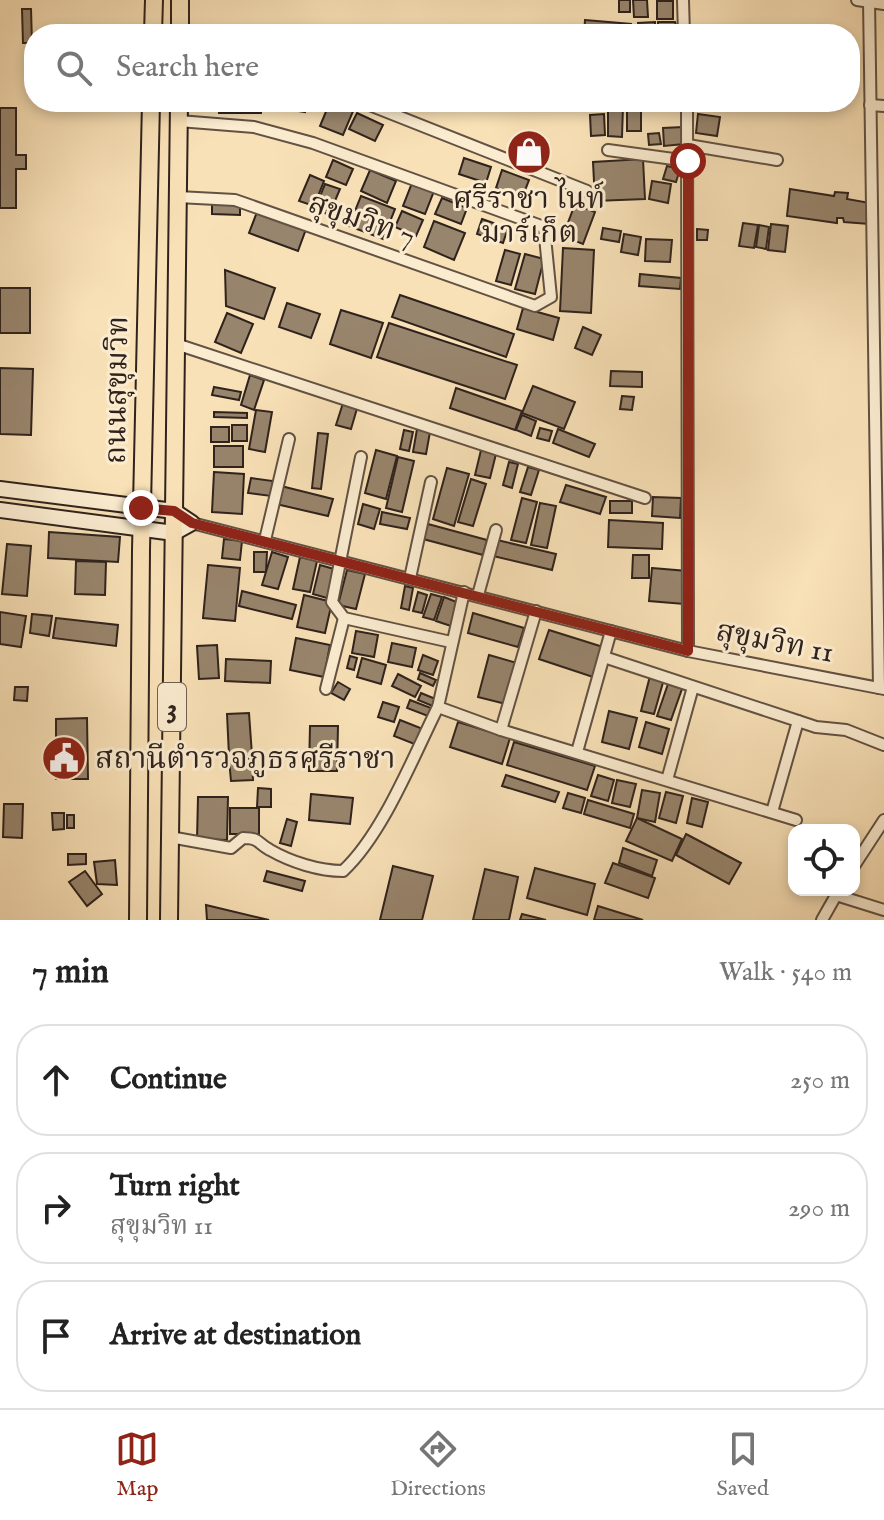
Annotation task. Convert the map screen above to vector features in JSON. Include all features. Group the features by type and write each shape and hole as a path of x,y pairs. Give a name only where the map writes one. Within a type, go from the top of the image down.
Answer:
{"highway":[{"path":"153,24 154,0"},
{"path":"180,0 182,24"},
{"name":"ถนนสุขุมวิท","path":"138,920 141,508 151,112"},
{"name":"ถนนสุขุมวิท","path":"169,920 179,112"}],"main road":[{"name":"สุขุมวิท 11","path":"0,489 174,511 192,523"},
{"path":"0,510 174,533 192,523"}],"street":[{"path":"683,0 684,24"},
{"path":"857,0 884,4"},
{"path":"869,1 882,688"},
{"path":"870,105 884,106"},
{"path":"387,112 587,191"},
{"path":"687,112 688,651"},
{"name":"สุขุมวิท 7","path":"178,197 235,200 535,306 551,297 544,227 313,143 254,127 179,121"},
{"path":"688,145 777,160"},
{"path":"608,150 688,161"},
{"path":"176,344 645,498"},
{"path":"265,540 289,439"},
{"path":"361,457 332,602 344,618 451,642"},
{"path":"410,578 431,482"},
{"name":"สุขุมวิท 11","path":"192,523 688,651 882,688"},
{"path":"478,595 496,530"},
{"path":"170,837 231,848 243,838 255,838 270,850 324,871 343,871 358,857 384,814 438,707 464,592"},
{"path":"501,730 536,611"},
{"path":"326,689 344,618"},
{"path":"577,752 611,631"},
{"path":"604,657 816,727 846,730 884,745"},
{"path":"667,780 693,687"},
{"path":"438,707 501,730 796,820"},
{"path":"772,812 798,721"},
{"path":"860,859 879,835 884,820"},
{"path":"822,920 836,896"},
{"path":"848,896 884,910"}],"building":[{"path":"619,0 630,0 630,12 619,12"},
{"path":"633,0 647,0 648,17 634,17"},
{"path":"657,1 673,1 673,19 657,19"},
{"path":"22,9 31,9 31,24 24,24 23,43"},
{"path":"585,20 631,24 585,24"},
{"path":"0,108 16,108 16,155 26,155 26,169 16,169 16,208 0,208"},
{"path":"219,112 261,112 261,113"},
{"path":"326,112 353,112 343,135 320,126"},
{"path":"608,112 623,112 622,137 608,136"},
{"path":"627,112 641,112 641,131 627,131"},
{"path":"357,113 383,125 375,141 349,129"},
{"path":"604,114 605,135 591,136 590,115"},
{"path":"698,114 720,117 717,136 696,133"},
{"path":"683,127 684,144 664,146 663,128"},
{"path":"659,133 661,144 649,145 648,134"},
{"path":"464,158 491,167 486,183 459,174"},
{"path":"643,159 645,199 595,201 593,162"},
{"path":"333,160 353,169 346,185 326,177"},
{"path":"667,166 680,169 676,182 663,179"},
{"path":"370,170 396,181 387,203 361,191"},
{"path":"502,170 529,180 522,198 496,188"},
{"path":"310,175 324,181 314,206 299,201"},
{"path":"652,181 671,184 668,203 649,199"},
{"path":"412,183 434,191 425,214 403,206"},
{"path":"325,184 340,189 329,215 315,209"},
{"path":"790,189 834,196 835,192 848,193 847,199 870,203 869,224 844,222 843,218 837,218 837,223 787,216"},
{"path":"361,196 395,209 383,239 349,226"},
{"path":"442,198 467,208 461,224 435,214"},
{"path":"212,203 240,203 240,215 212,214"},
{"path":"575,204 595,212 583,244 563,236"},
{"path":"402,211 423,220 416,236 395,227"},
{"path":"257,212 306,229 298,251 249,233"},
{"path":"482,219 508,228 503,243 477,234"},
{"path":"434,221 465,233 454,260 424,247"},
{"path":"743,223 758,225 754,248 739,246"},
{"path":"771,224 788,226 785,252 768,250"},
{"path":"759,225 769,227 766,249 756,247"},
{"path":"603,228 621,231 619,242 601,239"},
{"path":"697,229 708,230 707,240 697,240"},
{"path":"624,234 641,237 638,255 621,252"},
{"path":"646,239 672,240 670,262 645,261"},
{"path":"563,248 594,250 591,313 560,311"},
{"path":"505,250 520,254 511,285 496,281"},
{"path":"525,254 544,259 535,294 515,289"},
{"path":"225,270 275,288 264,319 226,306"},
{"path":"640,274 681,278 680,289 639,286"},
{"path":"0,288 30,288 30,333 0,333"},
{"path":"400,295 514,334 506,357 392,317"},
{"path":"287,303 320,314 311,338 279,327"},
{"path":"523,308 559,318 553,340 517,329"},
{"path":"341,310 383,323 371,358 330,344"},
{"path":"227,313 253,324 241,353 215,342"},
{"path":"389,323 517,365 505,399 377,357"},
{"path":"583,327 601,335 592,355 575,348"},
{"path":"0,368 33,369 31,435 0,434"},
{"path":"611,371 642,372 642,387 610,386"},
{"path":"250,375 264,380 254,410 241,405"},
{"path":"533,386 575,402 564,429 522,413"},
{"path":"214,387 241,392 239,400 212,395"},
{"path":"456,388 522,411 515,430 450,408"},
{"path":"622,396 634,397 632,410 620,409"},
{"path":"344,400 358,405 351,429 336,425"},
{"path":"256,410 272,412 265,452 249,449"},
{"path":"214,412 247,413 247,418 214,417"},
{"path":"522,415 536,421 531,436 516,430"},
{"path":"232,425 247,425 247,441 232,441"},
{"path":"211,427 229,427 229,442 211,442"},
{"path":"540,428 552,431 549,441 537,438"},
{"path":"417,429 430,432 426,454 413,452"},
{"path":"558,429 595,444 589,457 553,443"},
{"path":"404,430 413,432 409,451 400,449"},
{"path":"318,433 328,434 321,489 312,488"},
{"path":"214,446 243,446 243,467 214,467"},
{"path":"376,450 397,456 386,499 365,493"},
{"path":"481,450 496,454 490,478 475,475"},
{"path":"398,457 414,461 402,512 386,508"},
{"path":"509,462 518,464 512,488 503,485"},
{"path":"528,467 539,470 531,495 520,492"},
{"path":"447,468 469,474 454,526 433,519"},
{"path":"214,472 244,474 242,514 212,512"},
{"path":"251,478 273,481 271,496 248,493"},
{"path":"471,479 486,484 473,526 458,522"},
{"path":"566,485 606,497 600,514 560,502"},
{"path":"281,486 333,499 328,516 276,504"},
{"path":"653,497 681,498 680,518 652,516"},
{"path":"522,498 537,502 526,543 511,540"},
{"path":"610,501 632,501 632,513 610,513"},
{"path":"540,503 556,506 547,548 531,545"},
{"path":"363,504 380,509 374,529 358,524"},
{"path":"382,512 410,518 407,529 380,524"},
{"path":"609,520 663,523 662,549 608,547"},
{"path":"428,524 487,540 483,555 423,539"},
{"path":"49,532 120,537 118,562 48,558"},
{"path":"224,539 242,541 240,560 222,558"},
{"path":"497,540 556,554 552,570 493,556"},
{"path":"7,544 31,546 27,596 2,594"},
{"path":"254,552 267,552 266,572 254,572"},
{"path":"272,552 288,557 278,589 262,585"},
{"path":"633,555 649,555 649,578 632,578"},
{"path":"300,557 317,561 310,592 293,589"},
{"path":"76,561 106,562 105,595 75,594"},
{"path":"208,565 240,568 235,621 203,618"},
{"path":"320,565 334,569 327,598 313,594"},
{"path":"652,568 687,571 684,604 649,601"},
{"path":"347,570 365,574 356,609 338,605"},
{"path":"405,586 413,588 409,610 401,608"},
{"path":"242,591 296,605 292,619 239,606"},
{"path":"418,592 427,595 422,613 413,611"},
{"path":"431,594 442,597 434,620 423,617"},
{"path":"304,595 332,602 325,633 297,627"},
{"path":"444,597 459,603 451,626 436,621"},
{"path":"0,612 26,616 21,647 0,644"},
{"path":"473,613 524,628 518,647 468,633"},
{"path":"32,614 52,616 49,636 30,633"},
{"path":"56,618 118,625 116,646 53,638"},
{"path":"549,630 603,647 593,677 539,659"},
{"path":"356,631 378,635 374,657 352,653"},
{"path":"296,638 330,645 324,677 290,670"},
{"path":"392,643 416,648 412,667 388,662"},
{"path":"217,645 219,678 199,679 197,646"},
{"path":"423,655 438,661 433,675 418,670"},
{"path":"489,655 517,663 506,704 478,697"},
{"path":"350,656 357,658 354,670 347,668"},
{"path":"362,658 386,665 381,684 357,677"},
{"path":"226,659 271,661 270,683 225,681"},
{"path":"420,673 436,680 433,686 418,679"},
{"path":"398,674 421,686 415,697 392,686"},
{"path":"650,676 664,679 654,714 641,711"},
{"path":"669,681 683,686 671,720 657,716"},
{"path":"338,682 350,689 344,700 331,693"},
{"path":"15,687 28,687 27,701 14,700"},
{"path":"421,693 438,700 435,707 418,700"},
{"path":"410,700 431,708 428,716 407,708"},
{"path":"383,702 399,707 394,722 378,717"},
{"path":"609,711 637,718 629,749 602,742"},
{"path":"249,713 252,755 229,756 227,714"},
{"path":"87,718 88,779 56,779 56,719"},
{"path":"400,720 423,729 417,745 394,736"},
{"path":"458,722 510,738 502,764 450,747"},
{"path":"646,722 669,729 662,754 639,747"},
{"path":"310,726 338,726 337,771 309,771"},
{"path":"514,742 595,766 587,790 507,765"},
{"path":"252,758 253,780 231,781 229,759"},
{"path":"506,775 559,792 555,802 502,786"},
{"path":"598,775 614,780 608,801 591,796"},
{"path":"617,780 636,784 630,807 612,803"},
{"path":"258,788 271,789 271,807 257,807"},
{"path":"642,790 660,793 655,822 637,818"},
{"path":"666,792 683,796 676,823 659,818"},
{"path":"568,793 585,798 581,813 563,808"},
{"path":"311,794 353,798 350,824 309,820"},
{"path":"198,797 228,797 227,840 197,839"},
{"path":"692,798 708,802 702,827 687,823"},
{"path":"588,800 634,814 630,828 584,814"},
{"path":"4,804 23,804 22,838 3,837"},
{"path":"230,808 259,808 259,834 230,834"},
{"path":"52,813 64,813 64,829 53,830"},
{"path":"67,815 74,815 74,828 67,828"},
{"path":"637,818 682,839 672,861 626,841"},
{"path":"287,819 297,822 291,846 280,843"},
{"path":"686,834 741,863 729,884 676,855"},
{"path":"623,848 657,860 652,876 619,863"},
{"path":"68,854 86,854 86,864 68,865"},
{"path":"115,860 117,885 97,884 94,862"},
{"path":"613,863 655,878 648,898 605,883"},
{"path":"393,866 433,876 422,920 380,920"},
{"path":"535,868 595,884 587,915 527,898"},
{"path":"485,869 518,877 509,920 473,920"},
{"path":"85,871 102,894 87,906 69,882"},
{"path":"267,871 305,881 302,891 264,881"},
{"path":"206,905 269,920 207,920"},
{"path":"598,906 643,920 594,920"},
{"path":"522,914 546,920 520,920"}],"place":[{"name":"ศรีราชา ไนท์ มาร์เก็ต","path":"529,152"},
{"name":"สถานีตำรวจภูธรศรีราชา","path":"64,758"}],"route":[{"path":"141,508 174,511 192,523 688,651 688,161"}]}
